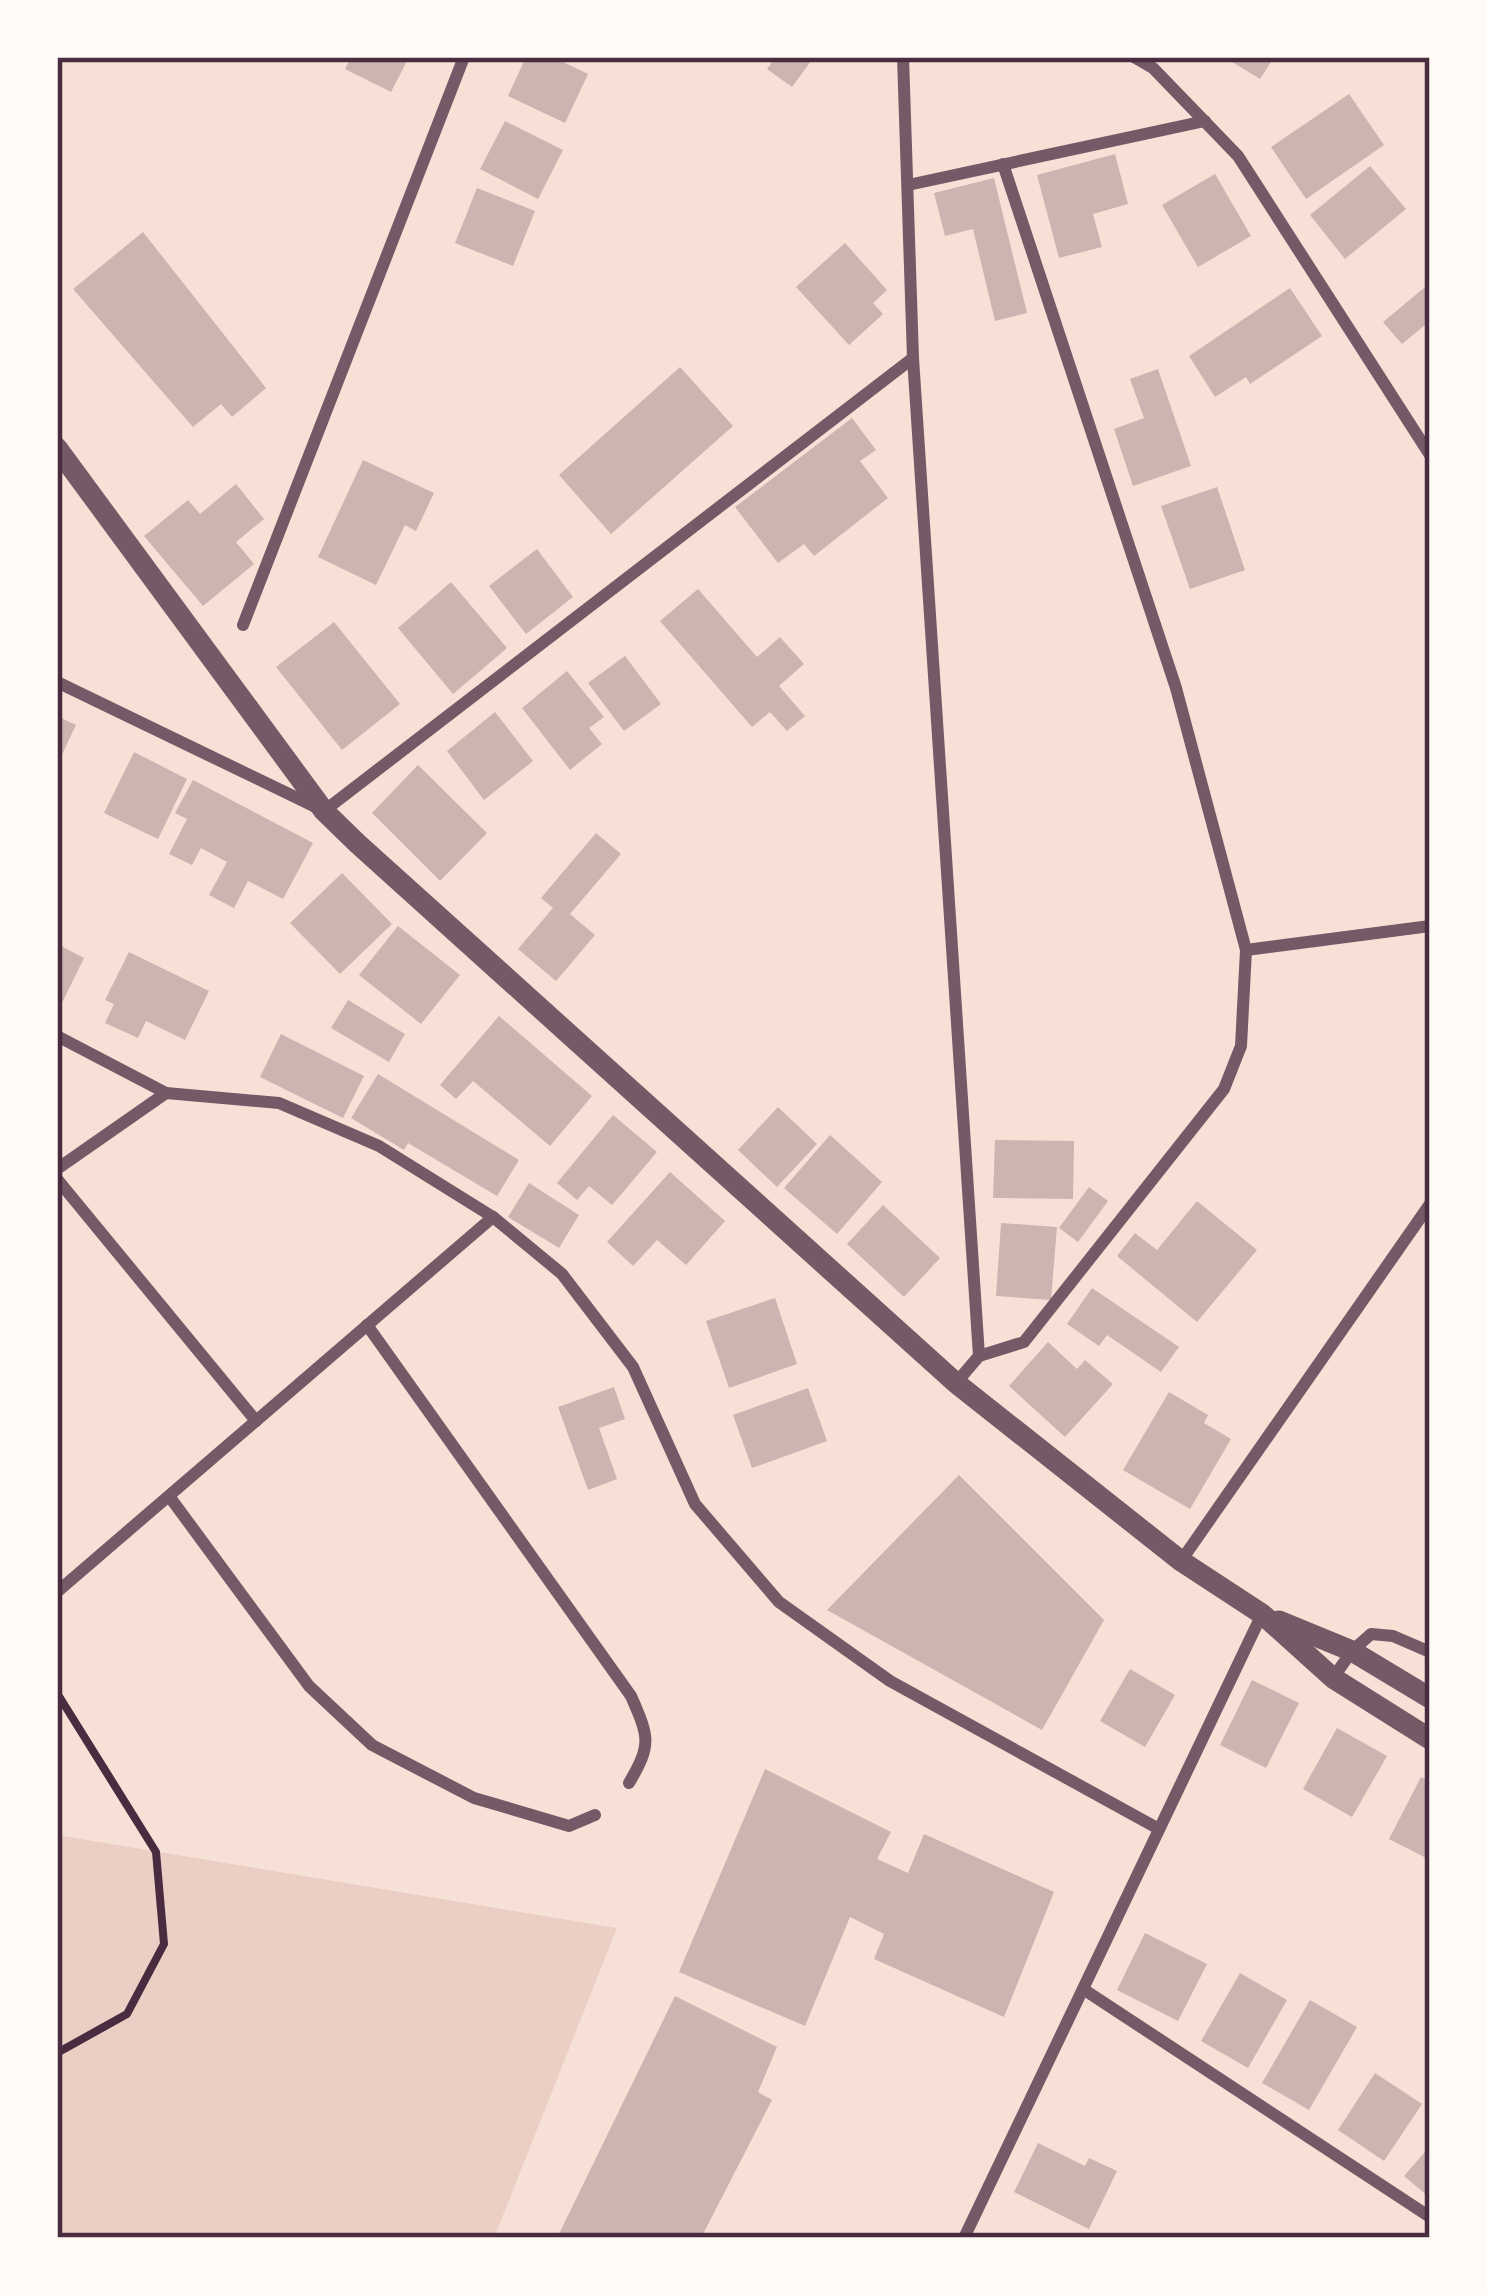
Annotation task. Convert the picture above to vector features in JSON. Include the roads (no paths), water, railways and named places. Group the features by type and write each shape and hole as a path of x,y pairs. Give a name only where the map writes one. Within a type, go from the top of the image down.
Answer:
{"street":[{"path":"243,625 464,57"},
{"path":"903,57 913,358 979,1356"},
{"path":"1134,57 1153,68 1238,156 1430,455"},
{"path":"908,185 1205,121"},
{"path":"956,1383 979,1356 1024,1342 1224,1089 1241,1046 1246,950 1176,688 1003,164"},
{"path":"324,811 913,358"},
{"path":"57,448 324,811 956,1383 1181,1561 1262,1614 1333,1678 1430,1739"},
{"path":"57,682 324,811"},
{"path":"1246,950 1430,926"},
{"path":"57,1036 166,1093 279,1102 379,1146 493,1217 562,1274 633,1367 695,1504 778,1602 890,1681 1159,1829"},
{"path":"57,1169 166,1093"},
{"path":"57,1179 256,1421"},
{"path":"1181,1561 1430,1204"},
{"path":"57,1592 493,1217"},
{"path":"367,1325 631,1696 646,1730 647,1753 629,1783"},
{"path":"169,1496 309,1686 372,1745 474,1798 569,1826 595,1815"},
{"path":"964,2238 1262,1614"},
{"path":"1262,1614 1352,1651 1430,1698"},
{"path":"1333,1678 1371,1634 1393,1636 1430,1652"},
{"path":"1083,1989 1430,2217"}]}
